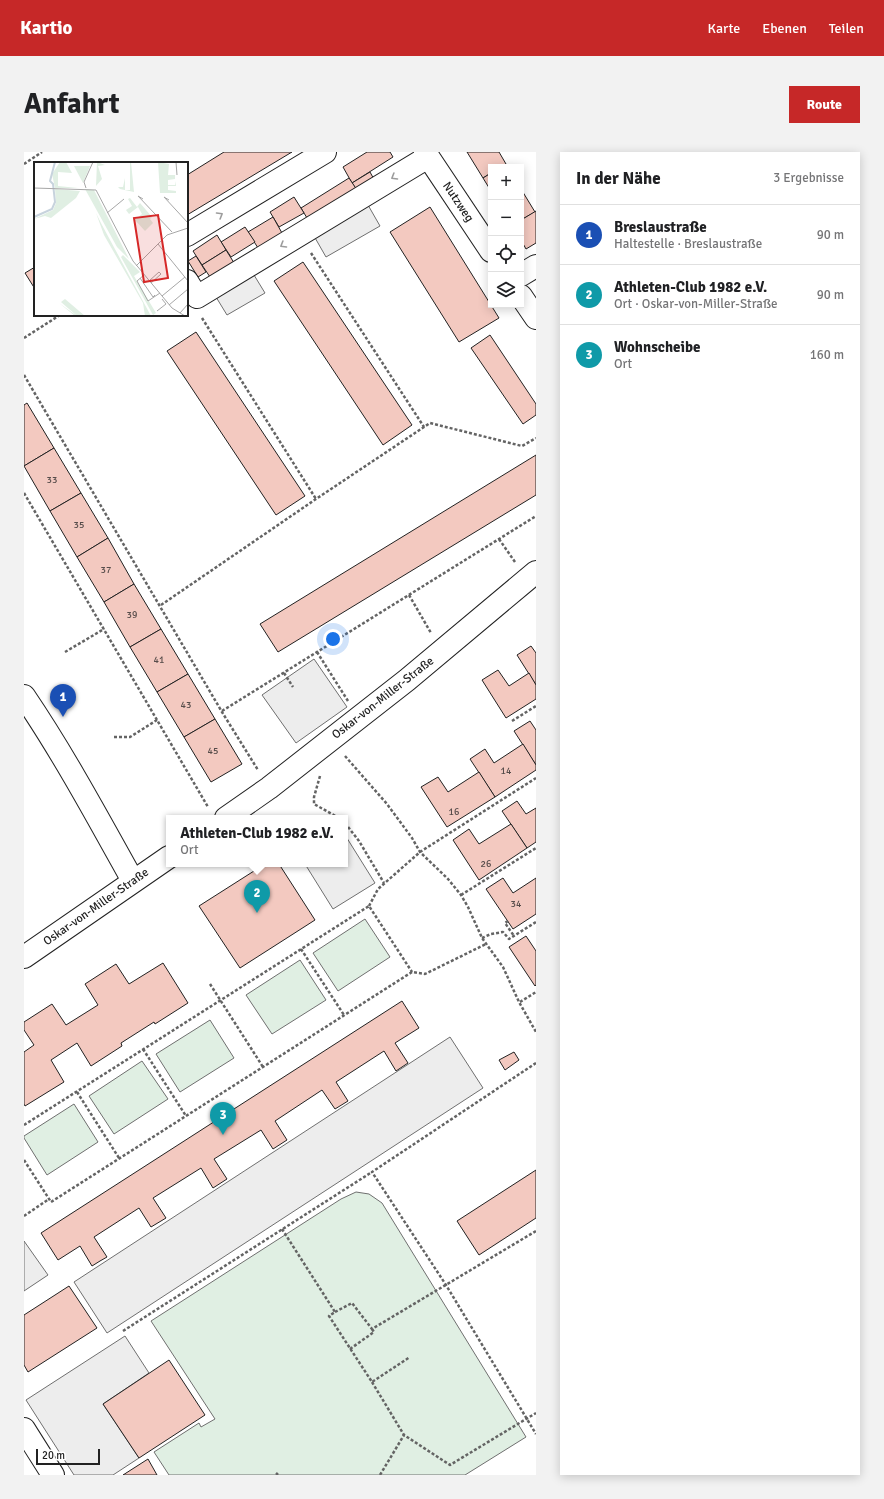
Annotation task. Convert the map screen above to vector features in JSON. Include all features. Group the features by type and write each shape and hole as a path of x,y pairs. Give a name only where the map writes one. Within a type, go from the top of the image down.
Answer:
{"street":[{"path":"188,234 325,152"},
{"path":"192,289 300,235 426,154"},
{"name":"Nutzweg","path":"426,154 488,247"},
{"path":"524,273 536,266"},
{"path":"524,300 536,318"},
{"name":"Oskar-von-Miller-Straße","path":"218,815 269,788 442,652 532,576"},
{"path":"24,696 46,729 134,881"},
{"name":"Oskar-von-Miller-Straße","path":"24,957 166,859"},
{"path":"24,1429 53,1475"}],"path":[{"path":"24,164 42,152"},
{"path":"300,235 424,427"},
{"path":"192,289 195,307 316,499"},
{"path":"24,338 58,316"},
{"path":"24,375 222,712 269,788"},
{"path":"160,605 430,423 522,446 536,438"},
{"path":"24,493 157,720 218,815"},
{"path":"222,712 536,516"},
{"path":"499,539 532,576"},
{"path":"409,595 442,652"},
{"path":"65,652 104,630"},
{"path":"317,652 358,718"},
{"path":"284,673 293,687"},
{"path":"512,721 536,706"},
{"path":"114,737 130,737 157,720"},
{"path":"329,741 342,753 388,804 420,852 448,879 461,895 482,938 503,967 519,1002 536,1032"},
{"path":"321,772 314,797 314,804 334,815"},
{"path":"24,1125 369,906 378,888 420,852 536,778"},
{"path":"348,827 360,841 384,883"},
{"path":"461,895 536,848"},
{"path":"369,906 412,972"},
{"path":"508,921 505,923 514,936"},
{"path":"482,938 491,934 503,932 509,939 536,922"},
{"path":"24,1160 51,1202 412,972 425,974 486,944"},
{"path":"301,949 344,1016"},
{"path":"210,984 263,1067"},
{"path":"519,1002 536,992"},
{"path":"143,1049 186,1116"},
{"path":"122,1331 372,1172 536,1063"},
{"path":"77,1092 119,1158"},
{"path":"372,1172 446,1285 536,1434"},
{"path":"24,1216 49,1199"},
{"path":"282,1228 336,1312"},
{"path":"372,1329 536,1231"},
{"path":"350,1349 374,1332 352,1302 329,1316 404,1435 450,1465 536,1413"},
{"path":"372,1382 410,1357"},
{"path":"380,1475 404,1435"}],"green space":[{"path":"365,919 390,957 338,991 313,953"},
{"path":"300,960 326,1000 272,1034 246,995"},
{"path":"210,1020 234,1058 180,1092 156,1054"},
{"path":"142,1061 168,1099 114,1134 89,1096"},
{"path":"74,1104 98,1142 47,1175 24,1136"},
{"path":"356,1192 369,1194 382,1203 526,1437 465,1475 169,1475 154,1452 199,1423 201,1427 215,1419 151,1321 341,1199"}],"shaded area":[{"path":"368,205 380,226 326,257 314,236"},
{"path":"254,275 265,293 227,315 216,297"},
{"path":"314,659 347,707 296,743 262,695"},
{"path":"348,840 375,883 333,909 307,867 348,867"},
{"path":"450,1037 483,1088 107,1333 74,1282"},
{"path":"24,1241 48,1275 24,1291"},
{"path":"125,1336 149,1373 103,1404 139,1458 113,1475 74,1475 26,1400"}],"building":[{"path":"224,152 292,152 188,214 188,174"},
{"path":"367,152 390,152 393,157 352,183 343,167"},
{"path":"467,152 499,152 506,164 488,164 488,175 483,178"},
{"path":"370,172 376,183 359,193 352,183"},
{"path":"488,175 488,186 483,178"},
{"path":"349,178 359,193 310,223 301,208"},
{"path":"524,194 535,212 524,218"},
{"path":"294,197 304,213 279,227 270,212"},
{"path":"430,207 488,300 488,308 493,308 499,318 459,342 390,232"},
{"path":"536,211 536,243 526,249 524,245 524,218"},
{"path":"273,217 282,233 258,248 248,232"},
{"path":"245,227 255,242 231,257 221,242"},
{"path":"217,235 226,250 202,265 193,251"},
{"path":"226,250 236,266 212,280 202,265"},
{"path":"196,256 206,272 198,277 188,261"},
{"path":"303,262 412,425 383,445 274,281"},
{"path":"34,268 34,287 25,273"},
{"path":"196,332 305,496 276,515 167,351"},
{"path":"490,335 536,404 536,415 523,424 471,348"},
{"path":"27,403 54,448 24,466 24,405"},
{"path":"54,448 81,493 50,511 24,466"},
{"path":"536,455 536,495 278,652 260,624"},
{"path":"81,493 108,538 77,557 50,511"},
{"path":"108,538 134,584 104,602 77,557"},
{"path":"134,584 161,629 130,647 104,602"},
{"path":"161,629 188,674 157,692 130,647"},
{"path":"531,646 536,653 536,685 517,655"},
{"path":"498,670 509,686 529,673 536,685 536,699 506,718 482,680"},
{"path":"188,674 215,719 184,737 157,692"},
{"path":"215,719 242,764 211,782 184,737"},
{"path":"530,721 536,730 536,765 514,731"},
{"path":"523,744 536,765 536,770 495,797 470,759 485,749 494,763"},
{"path":"479,772 495,797 447,827 421,787 438,777 448,792"},
{"path":"517,801 526,814 536,808 536,842 527,848 502,811"},
{"path":"511,824 527,848 479,880 453,840 469,829 479,844"},
{"path":"260,867 281,867 315,920 240,968 199,906"},
{"path":"503,878 513,893 536,878 536,914 513,929 486,889"},
{"path":"526,936 536,951 535,986 509,947"},
{"path":"163,963 188,1003 121,1043 122,1046 91,1066 77,1043 51,1060 64,1082 25,1106 24,1052 34,1045 24,1030 24,1022 52,1004 66,1025 98,1005 85,984 116,964 129,984"},
{"path":"402,1001 419,1028 395,1043 408,1063 396,1071 384,1051 336,1082 348,1101 335,1109 322,1090 275,1121 287,1140 273,1149 261,1130 214,1159 227,1179 213,1188 201,1168 153,1198 166,1218 151,1227 139,1208 94,1237 107,1257 92,1266 80,1246 58,1260 41,1233"},
{"path":"514,1052 519,1060 505,1070 499,1060"},
{"path":"536,1170 536,1218 479,1255 457,1221"},
{"path":"69,1286 97,1328 28,1372 24,1365 24,1315"},
{"path":"169,1360 205,1415 139,1458 103,1404"},
{"path":"148,1459 157,1475 123,1475"}],"place":[{"name":"Breslaustraße","path":"63,717"},
{"name":"Athleten-Club 1982 e.V.","path":"257,913"},
{"name":"Wohnscheibe","path":"223,1135"}]}
